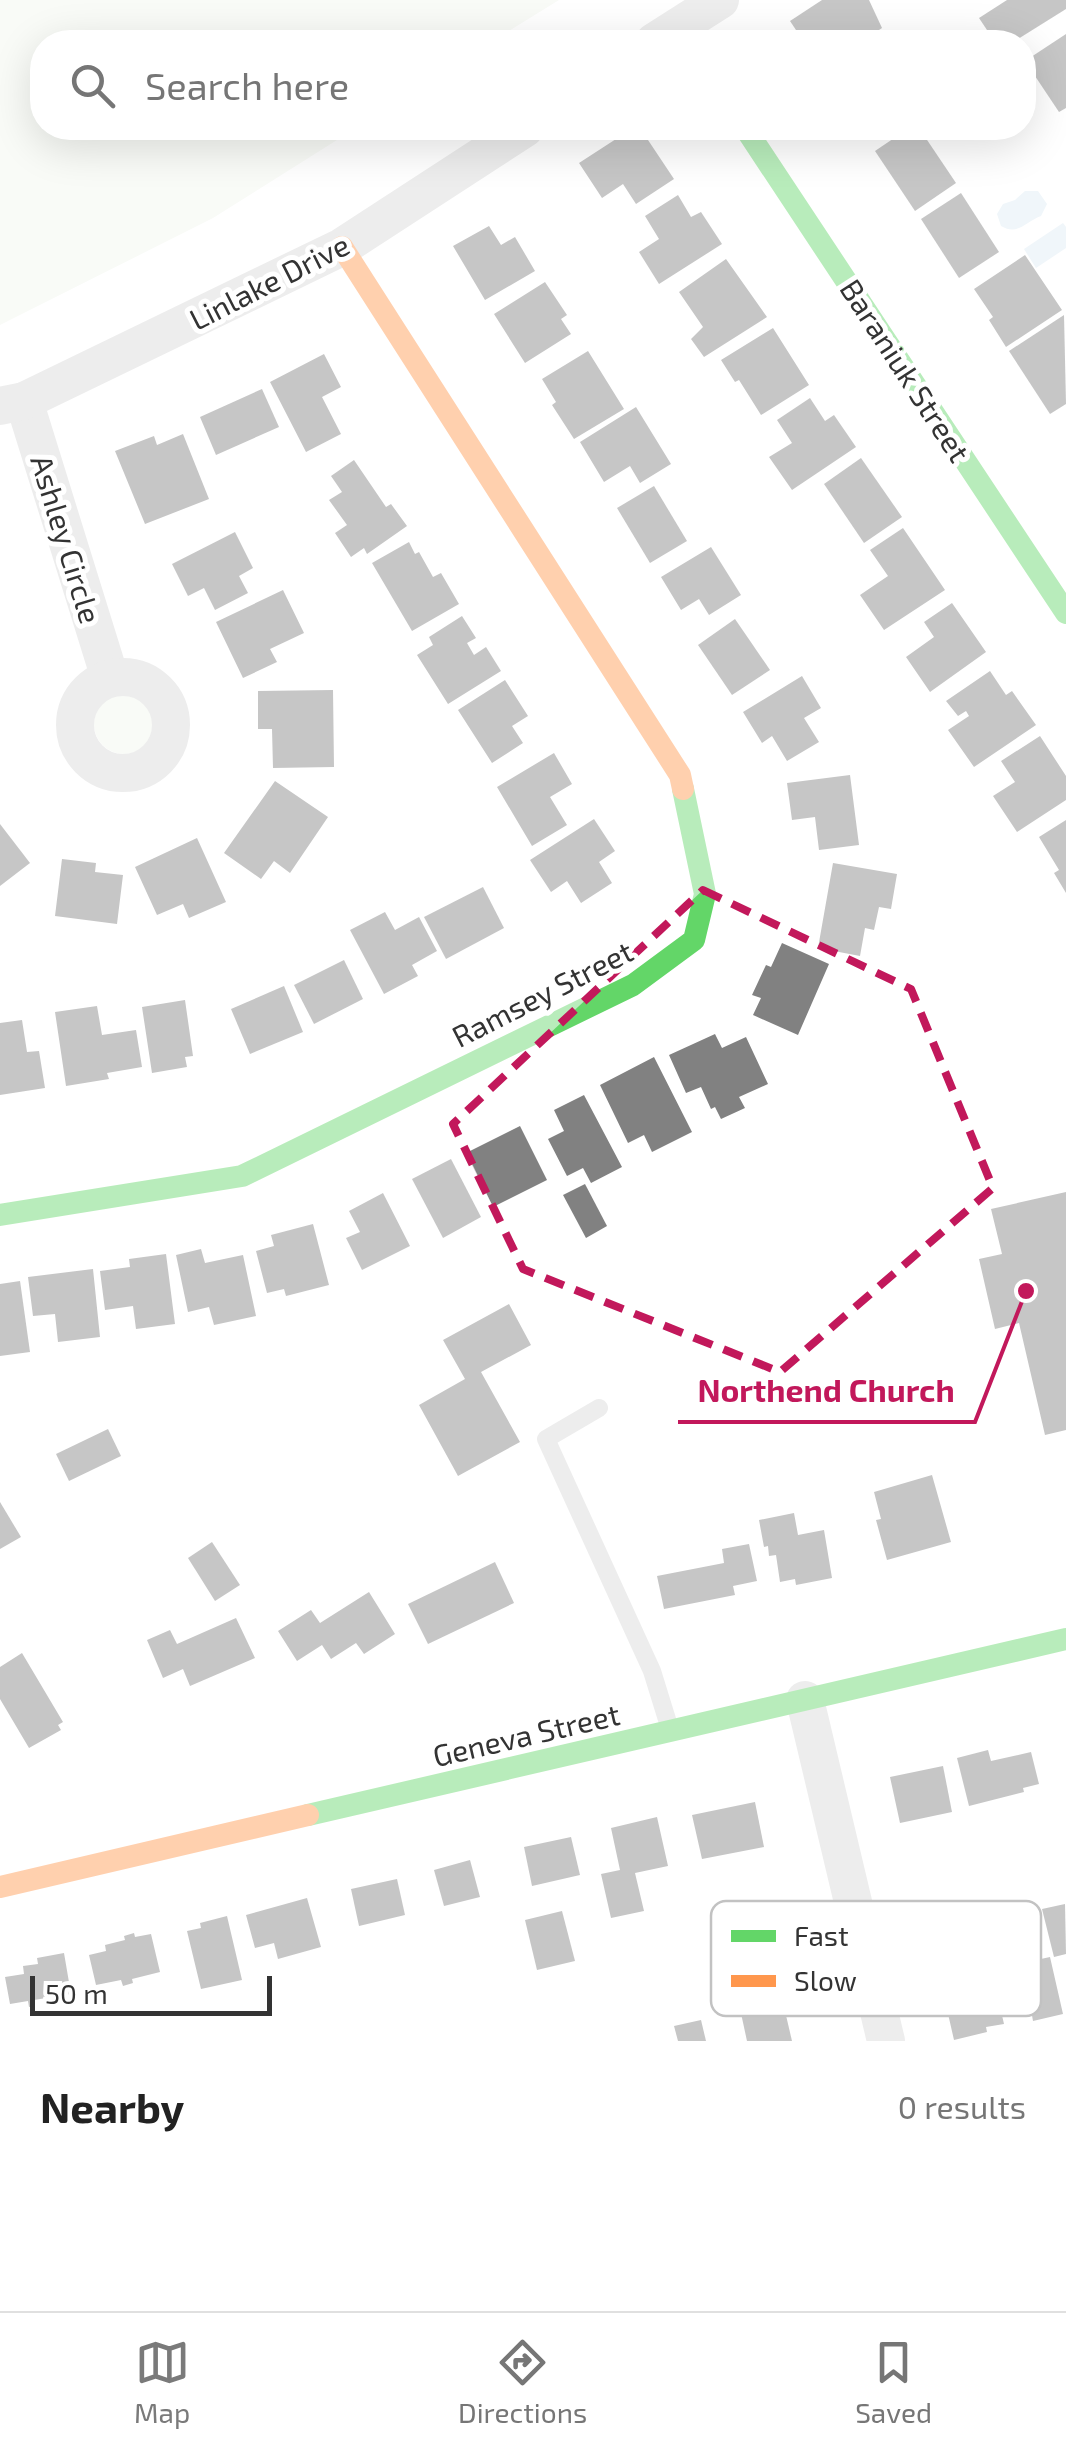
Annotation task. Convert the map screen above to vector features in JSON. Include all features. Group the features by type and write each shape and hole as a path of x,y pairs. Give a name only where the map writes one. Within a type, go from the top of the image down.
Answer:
{"street":[{"path":"683,30 720,0"},
{"name":"Linlake Drive","path":"12,403 342,247 506,140"},
{"name":"Baraniuk Street","path":"753,140 1066,613"},
{"name":"Ramsey Street","path":"0,1215 242,1176 632,985 694,940 706,894 680,775 342,247"},
{"name":"Ashley Circle","path":"12,403 110,678"},
{"name":"Geneva Street","path":"0,1888 1066,1639"},
{"path":"805,1700 853,1901"},
{"path":"880,2016 886,2041"}],"lane":[{"path":"599,1408 546,1439 652,1670 670,1731"}],"highlighted area":[{"path":"703,890 911,989 993,1188 780,1372 523,1269 453,1124"}],"shaded area":[{"path":"0,0 559,0 510,30 30,30 30,140 337,140 213,218 0,325"},
{"path":"1025,191 1038,191 1047,204 1041,216 1017,229 1001,226 997,214 1003,204"},
{"path":"1063,223 1066,248 1036,268 1024,249"},
{"path":"124,694 145,703 154,724 145,745 124,754 103,745 94,724 103,703"}],"building":[{"path":"822,0 869,0 882,28 796,30 790,21"},
{"path":"1007,0 1066,0 1066,9 1032,30 987,30 979,18"},
{"path":"1066,34 1066,108 1059,112 1036,78 1036,54"},
{"path":"614,140 648,140 674,179 636,204 623,184 602,198 579,163"},
{"path":"891,140 927,140 956,183 915,211 875,151"},
{"path":"961,193 999,252 959,278 921,219"},
{"path":"678,195 691,217 701,212 722,244 659,284 639,252 659,239 645,216"},
{"path":"489,226 501,245 515,237 535,271 485,300 453,246"},
{"path":"1025,255 1062,310 1006,347 989,320 993,317 974,289"},
{"path":"726,259 767,317 704,357 691,339 703,327 679,292"},
{"path":"545,282 567,315 561,319 571,334 525,363 494,314"},
{"path":"1064,315 1066,404 1050,414 1009,351"},
{"path":"773,328 809,385 761,415 721,360"},
{"path":"588,351 624,409 574,439 552,405 556,402 542,379"},
{"path":"324,354 341,387 322,397 341,434 306,452 270,382"},
{"path":"262,389 279,427 216,455 200,417"},
{"path":"810,398 825,421 834,415 856,447 792,490 769,457 792,443 777,420"},
{"path":"636,407 671,464 640,483 630,466 604,482 580,442"},
{"path":"183,434 209,499 145,524 115,451 154,436 157,445"},
{"path":"861,458 902,517 864,543 824,484"},
{"path":"354,460 386,507 391,504 407,526 367,554 364,548 351,557 335,533 347,525 329,500 342,492 331,476"},
{"path":"654,486 687,541 650,563 617,508"},
{"path":"903,528 945,590 884,630 860,595 888,576 870,550"},
{"path":"235,532 253,568 239,576 248,593 215,610 204,588 188,596 172,564"},
{"path":"409,542 433,577 441,573 459,604 412,631 372,563"},
{"path":"711,547 741,595 709,615 699,599 681,610 661,577"},
{"path":"283,590 304,633 270,649 277,662 243,678 216,622"},
{"path":"952,603 986,652 930,692 906,657 934,637 924,622"},
{"path":"462,616 476,638 467,643 474,655 486,647 501,671 448,704 417,655 433,645 429,637"},
{"path":"735,619 770,670 732,695 698,645"},
{"path":"990,671 1006,695 1012,691 1036,725 974,767 948,730 969,716 966,711 958,716 946,701"},
{"path":"802,676 821,708 804,718 819,742 787,761 772,736 762,743 743,712"},
{"path":"505,680 528,716 512,726 523,743 492,763 458,710"},
{"path":"333,690 334,767 273,768 272,729 258,729 258,691"},
{"path":"1040,736 1066,776 1066,800 1017,832 993,796 1015,782 1001,761"},
{"path":"554,753 572,784 550,797 567,825 532,846 497,787"},
{"path":"850,775 859,845 819,850 815,817 792,820 787,783"},
{"path":"275,781 328,817 290,873 274,861 261,879 224,853"},
{"path":"594,819 615,851 599,862 612,883 581,903 567,881 551,892 530,860"},
{"path":"1066,820 1066,893 1054,873 1059,870 1039,837"},
{"path":"0,824 30,863 0,886"},
{"path":"197,838 226,902 189,918 183,904 157,915 135,867"},
{"path":"62,859 96,863 95,872 123,875 117,924 55,916"},
{"path":"833,863 897,874 891,909 879,907 874,930 865,928 860,956 818,948"},
{"path":"483,887 504,928 446,959 424,917"},
{"path":"385,912 395,930 419,917 437,951 412,965 418,976 384,994 350,930"},
{"path":"782,943 829,964 798,1035 753,1015 761,998 752,995"},
{"path":"344,960 363,999 314,1024 294,985"},
{"path":"284,986 303,1032 250,1054 231,1009"},
{"path":"185,1000 193,1056 185,1057 187,1067 152,1073 142,1007"},
{"path":"97,1006 102,1035 136,1030 142,1067 107,1073 109,1079 66,1086 55,1012"},
{"path":"22,1020 27,1052 39,1051 45,1088 0,1095 0,1023"},
{"path":"715,1034 722,1048 746,1037 768,1084 739,1097 745,1108 721,1119 715,1107 711,1109 701,1087 686,1093 669,1055"},
{"path":"654,1057 692,1132 652,1152 644,1135 628,1143 600,1085"},
{"path":"584,1095 622,1167 591,1183 583,1168 567,1176 548,1139 564,1131 554,1110"},
{"path":"520,1126 547,1180 493,1207 466,1153"},
{"path":"451,1159 481,1217 443,1238 412,1179"},
{"path":"585,1184 607,1226 586,1238 563,1195"},
{"path":"1066,1192 1066,1430 1045,1435 1019,1323 995,1329 979,1259 1002,1254 991,1209"},
{"path":"383,1193 410,1246 362,1270 346,1238 360,1232 349,1211"},
{"path":"313,1224 329,1285 286,1296 284,1289 267,1293 256,1251 274,1246 271,1235"},
{"path":"201,1249 205,1263 243,1255 256,1316 214,1325 209,1307 188,1312 176,1255"},
{"path":"166,1254 175,1324 136,1329 133,1306 105,1310 100,1271 130,1267 129,1259"},
{"path":"93,1269 100,1337 58,1342 55,1314 33,1316 28,1277"},
{"path":"20,1281 30,1352 0,1356 0,1284"},
{"path":"509,1304 531,1345 481,1372 520,1442 458,1476 419,1405 465,1379 443,1340"},
{"path":"108,1429 121,1456 69,1481 56,1454"},
{"path":"932,1475 951,1542 887,1560 876,1520 881,1519 874,1492"},
{"path":"0,1502 21,1537 0,1549"},
{"path":"794,1513 798,1535 824,1530 832,1578 796,1585 795,1579 780,1582 776,1555 769,1556 768,1546 764,1547 759,1520"},
{"path":"212,1542 240,1585 215,1601 188,1558"},
{"path":"749,1544 757,1581 733,1586 735,1595 664,1609 657,1576 724,1563 722,1549"},
{"path":"495,1562 514,1603 428,1644 408,1604"},
{"path":"369,1592 395,1634 364,1654 356,1643 331,1659 322,1645 297,1661 278,1631 311,1610 320,1623"},
{"path":"236,1618 255,1658 190,1686 183,1669 163,1678 147,1640 170,1630 177,1644"},
{"path":"22,1653 63,1722 58,1725 61,1730 29,1748 0,1699 0,1667"},
{"path":"988,1750 991,1761 1031,1752 1039,1784 1023,1788 1024,1792 969,1806 957,1758"},
{"path":"943,1766 952,1812 900,1823 890,1777"},
{"path":"755,1802 764,1847 702,1859 692,1815"},
{"path":"657,1817 668,1866 635,1873 644,1911 611,1918 601,1874 620,1870 611,1828"},
{"path":"571,1837 580,1875 532,1886 524,1847"},
{"path":"470,1860 480,1897 444,1906 434,1870"},
{"path":"397,1879 405,1915 359,1926 351,1889"},
{"path":"307,1898 321,1947 278,1959 274,1943 255,1948 246,1915"},
{"path":"1065,1904 1066,1954 1054,1957 1042,1909"},
{"path":"562,1911 575,1961 537,1970 525,1920"},
{"path":"227,1916 242,1980 201,1989 187,1931"},
{"path":"134,1933 135,1937 151,1934 160,1972 132,1979 133,1983 123,1986 121,1980 96,1985 89,1955 106,1951 105,1945 125,1940 124,1936"},
{"path":"64,1953 71,1994 34,2000 35,2006 29,2007 28,2001 10,2004 5,1977 24,1974 23,1966 38,1964 37,1958"},
{"path":"1050,1957 1063,2014 1033,2021 1032,2016 1041,2016 1041,1959"},
{"path":"742,2016 786,2016 792,2041 747,2041"},
{"path":"949,2016 1002,2016 1004,2024 954,2040"},
{"path":"701,2020 706,2041 678,2041 674,2026"}],"traffic: fast":[{"path":"753,140 1066,613"},
{"path":"0,1215 242,1176 633,985 694,940 705,894 683,789"},
{"path":"308,1815 1066,1639"}],"traffic: slow":[{"path":"342,247 680,775 683,789"},
{"path":"0,1887 308,1815"}],"place":[{"name":"Northend Church","path":"1026,1291"}]}
